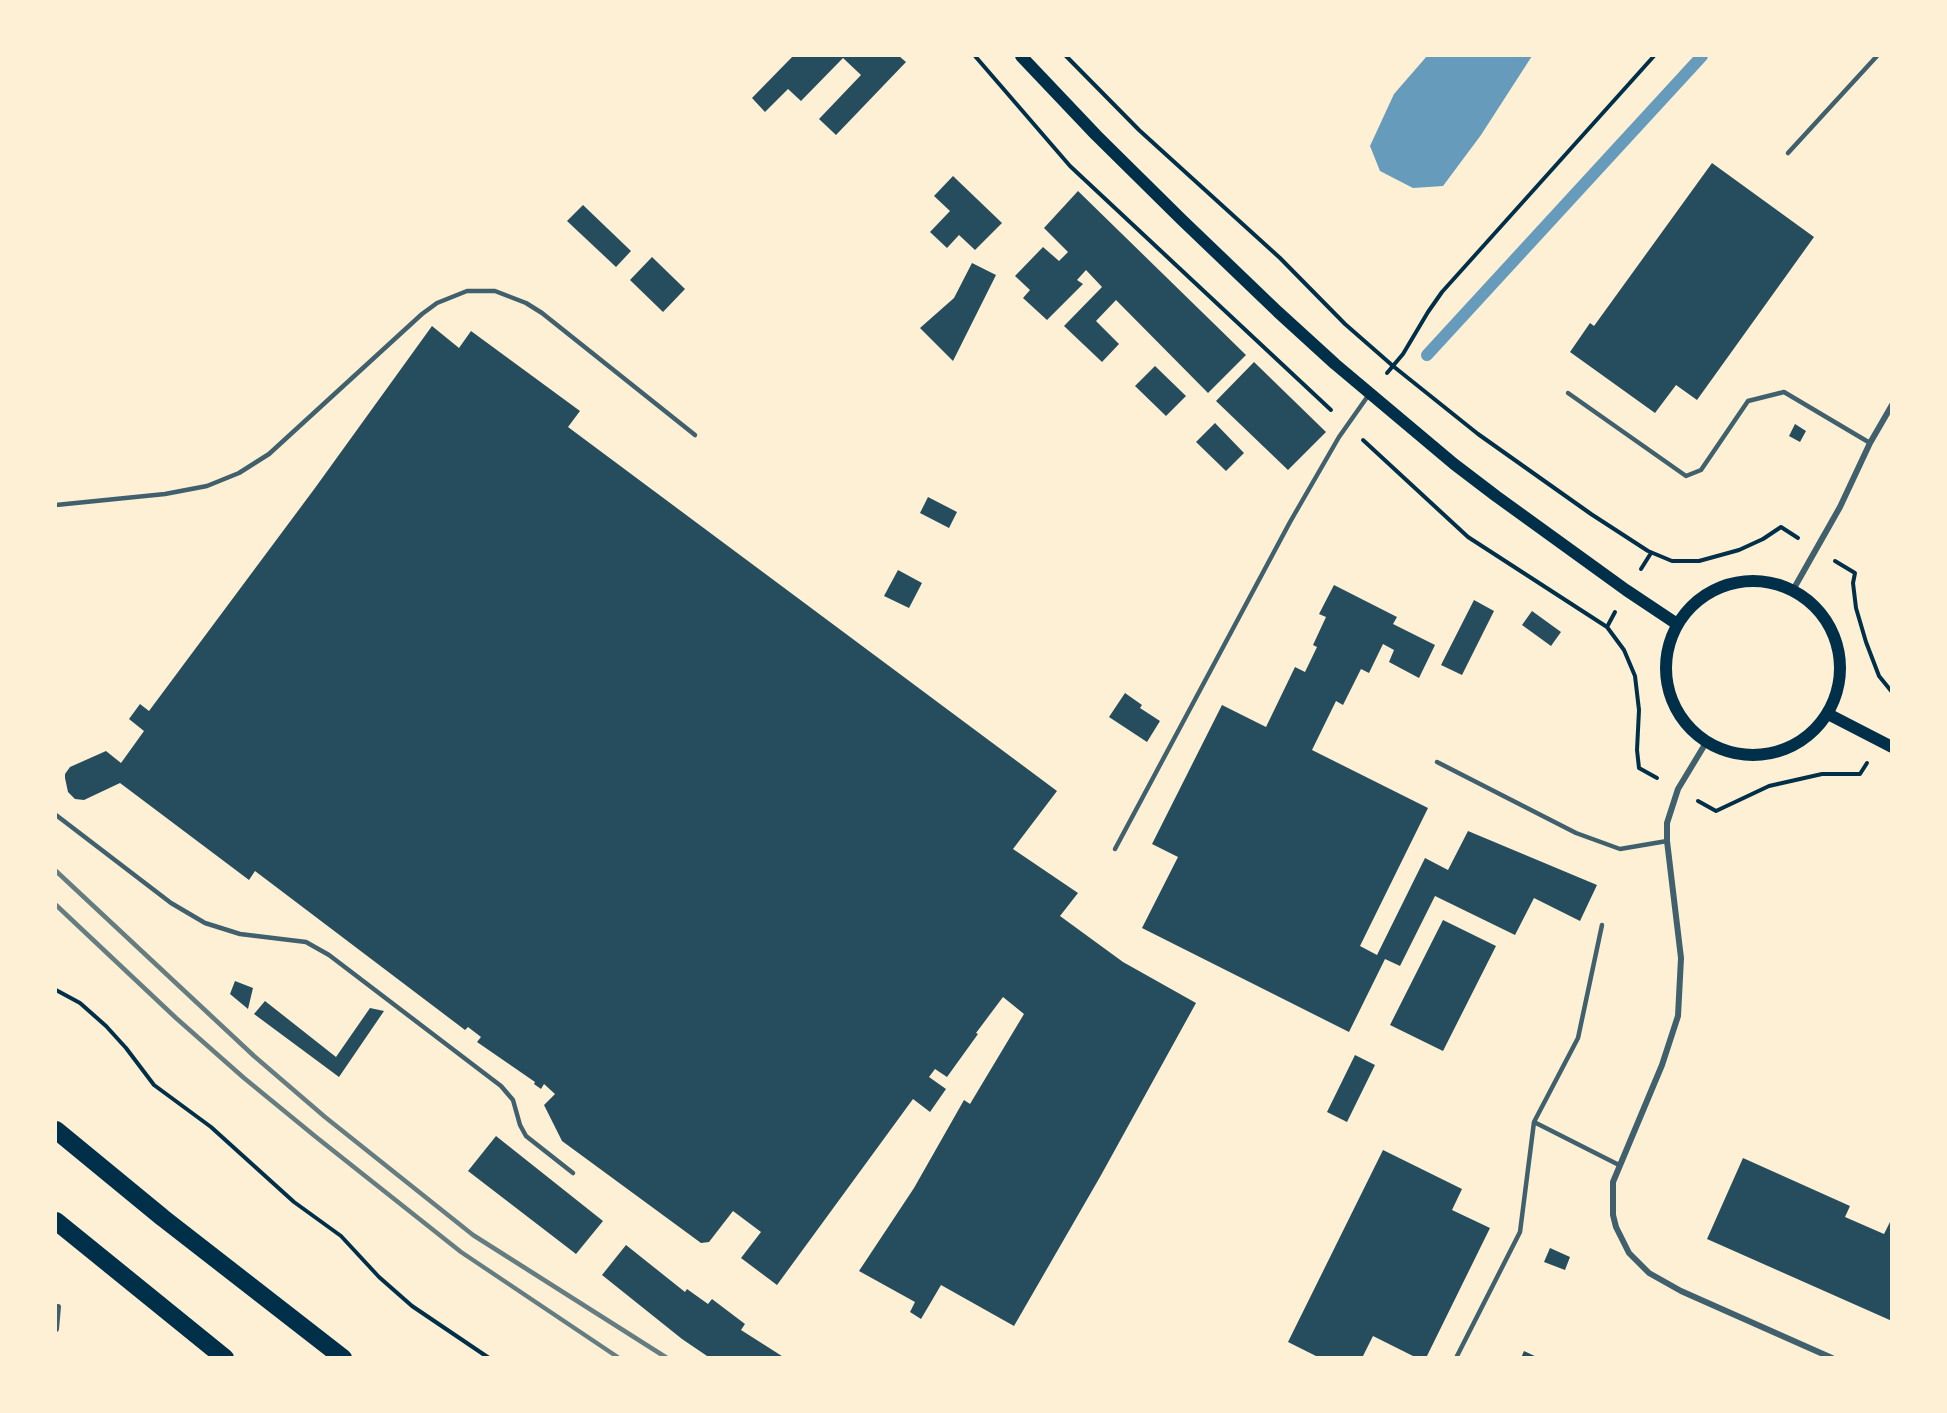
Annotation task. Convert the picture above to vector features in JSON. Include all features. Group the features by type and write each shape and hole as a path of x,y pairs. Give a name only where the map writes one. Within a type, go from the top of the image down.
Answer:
{"highway":[{"path":"56,1130 172,1225 343,1358"},
{"path":"56,1221 225,1358"}],"main road":[{"path":"1021,56 1096,135 1195,233 1285,319 1370,393 1454,464 1522,516 1677,624"},
{"path":"1766,581 1792,590 1813,604 1828,622 1838,645 1841,669 1838,693 1828,714 1810,735 1787,749 1762,756 1742,755 1720,748 1690,729 1675,708 1667,684 1666,658 1677,624 1688,609 1710,592 1737,582 1766,581"},
{"path":"1828,714 1892,747"}],"street":[{"path":"1792,590 1840,507 1870,443 1892,405"},
{"path":"1707,741 1674,800 1667,823 1667,841 1681,950 1678,1016 1662,1065 1619,1165 1612,1191 1613,1215 1623,1240 1638,1263 1662,1281 1832,1358"},
{"path":"56,1329 58,1307"}],"lane":[{"path":"1788,153 1877,56"},
{"path":"56,504 165,494 207,486 239,473 269,454 422,314 437,303 467,291 495,291 526,303 542,313 695,435"},
{"path":"1568,393 1686,476 1701,470 1748,401 1784,392 1870,443"},
{"path":"1115,849 1290,522 1347,426 1370,393"},
{"path":"1437,762 1576,833 1620,849 1667,841"},
{"path":"56,815 171,903 205,923 240,934 306,942 329,955 501,1086 513,1100 520,1125 526,1136 573,1173"},
{"path":"1456,1358 1520,1232 1534,1122 1578,1038 1602,926"},
{"path":"1534,1122 1619,1165"}],"path":[{"path":"975,56 1070,166 1468,537 1607,627"},
{"path":"1066,56 1139,130 1280,258 1345,324 1393,366 1509,457 1648,551 1664,558 1681,561 1699,561 1716,556"},
{"path":"1370,393 1403,354 1434,302 1654,56"},
{"path":"56,990 89,1010 126,1048 154,1086 211,1127 294,1202 341,1236 379,1277 412,1306 489,1358"}],"water":[{"path":"1427,56 1532,56 1481,135 1443,186 1413,188 1380,171 1370,146 1394,94"}],"building":[{"path":"793,56 899,56 906,62 836,135 819,119 861,75 843,58 801,101 788,89 765,112 752,98"},
{"path":"1712,163 1814,237 1697,400 1676,385 1655,413 1570,352 1590,323 1594,326"},
{"path":"953,176 1002,223 975,250 959,235 947,248 930,232 950,211 934,196"},
{"path":"1078,191 1246,355 1208,393 1116,300 1096,321 1119,344 1102,362 1064,326 1102,287 1086,270 1077,280 1083,284 1047,320 1023,298 1030,290 1015,276 1043,247 1059,261 1068,252 1044,228"},
{"path":"583,205 631,251 616,267 567,221"},
{"path":"652,257 685,289 663,312 630,280"},
{"path":"972,263 996,275 953,361 920,328 954,298"},
{"path":"432,326 459,348 471,331 580,411 568,427 1057,791 1013,849 1078,893 1060,916 1123,962 1196,1003 1014,1326 941,1285 921,1319 910,1312 915,1302 859,1271 914,1188 964,1100 970,1104 1024,1014 1003,997 947,1077 935,1069 929,1077 946,1089 930,1112 913,1099 777,1285 741,1258 761,1232 733,1211 709,1242 701,1243 562,1141 544,1105 555,1094 544,1084 541,1089 534,1084 535,1082 477,1042 481,1037 468,1027 465,1030 255,871 249,880 120,783 84,800 75,799 68,792 65,774 70,767 106,751 121,763 144,731 129,719 140,704 149,711"},
{"path":"1254,362 1326,432 1288,470 1216,401"},
{"path":"1155,366 1186,396 1166,416 1135,386"},
{"path":"1215,423 1244,453 1226,471 1196,442"},
{"path":"1795,424 1806,431 1800,442 1789,436"},
{"path":"928,497 957,512 949,528 920,513"},
{"path":"898,570 922,583 909,608 884,596"},
{"path":"1334,585 1397,617 1393,624 1435,645 1419,678 1389,662 1394,650 1383,644 1369,673 1361,669 1343,705 1336,701 1312,750 1428,808 1360,946 1377,955 1425,858 1448,870 1468,831 1597,885 1580,921 1534,898 1515,935 1435,896 1400,966 1385,959 1349,1032 1142,928 1178,857 1152,844 1222,705 1266,727 1295,667 1305,672 1317,647 1313,645 1326,617 1319,614"},
{"path":"1474,600 1494,611 1462,675 1441,665"},
{"path":"1532,611 1561,632 1551,646 1522,625"},
{"path":"1125,693 1142,705 1140,708 1160,721 1147,742 1109,717"},
{"path":"1443,920 1496,946 1443,1051 1390,1025"},
{"path":"235,981 253,988 248,1009 230,994"},
{"path":"265,1001 336,1057 370,1008 384,1011 339,1077 254,1014"},
{"path":"1355,1055 1375,1065 1347,1122 1327,1112"},
{"path":"496,1136 603,1221 576,1254 468,1171"},
{"path":"1383,1150 1462,1189 1452,1210 1490,1228 1426,1358 1417,1358 1373,1336 1362,1358 1320,1358 1288,1342"},
{"path":"1743,1158 1850,1206 1845,1217 1884,1234 1892,1218 1892,1321 1707,1239"},
{"path":"626,1245 685,1292 687,1289 708,1304 712,1299 745,1324 741,1330 785,1358 710,1358 682,1339 602,1275"},
{"path":"1550,1248 1570,1257 1565,1270 1544,1262"},
{"path":"1524,1351 1539,1358 1521,1358"}],"waterway":[{"path":"1427,355 1702,56"}],"railway":[{"path":"56,871 254,1056 325,1117 473,1235 667,1358"},
{"path":"56,905 176,1018 316,1137 461,1252 619,1358"}]}
